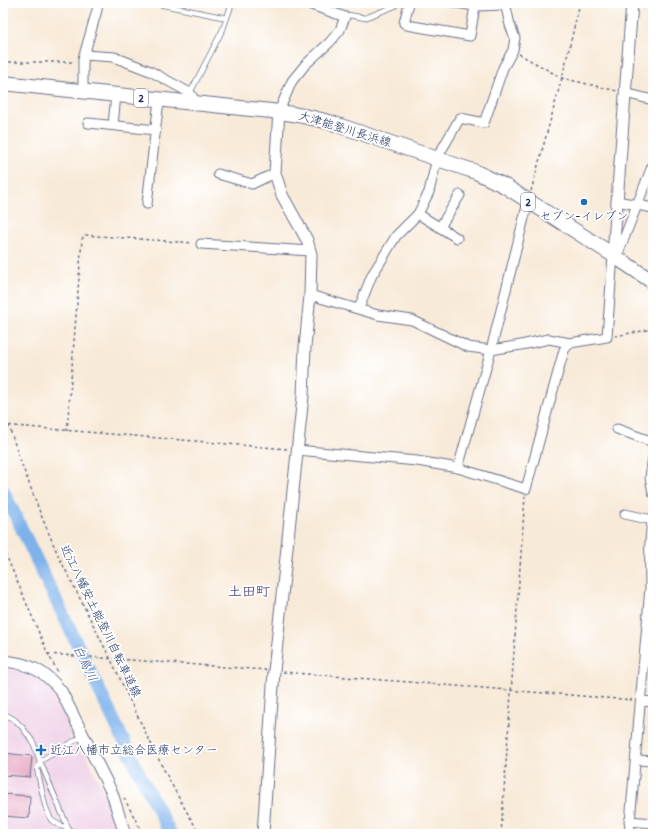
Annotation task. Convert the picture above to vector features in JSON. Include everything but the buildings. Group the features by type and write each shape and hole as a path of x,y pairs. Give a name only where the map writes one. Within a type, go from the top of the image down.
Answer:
{"main road":[{"name":"大津能登川長浜線","path":"3,83 159,100 194,98 305,115 329,122 476,172 505,186 653,282"}],"street":[{"path":"83,92 83,59 98,3"},
{"path":"263,834 274,671 303,396 305,348 310,295 310,251 307,240 282,195 275,173 279,111 292,81 305,65 330,42 340,30 345,17 326,6 306,3"},
{"path":"409,3 404,23 407,26 470,36 475,6"},
{"path":"359,308 372,276 396,236 418,214 428,192 437,158 460,118 484,123 503,68 513,50 515,38 505,4 475,6 456,3"},
{"path":"310,295 359,308 378,315 412,320 468,346 491,350 548,339 570,343 607,337 632,3"},
{"path":"83,59 114,57 150,71 194,98"},
{"path":"625,93 653,100"},
{"path":"113,125 116,96"},
{"path":"147,204 159,100"},
{"path":"88,123 156,130"},
{"path":"613,255 618,252 621,246 653,164"},
{"path":"218,174 252,184 275,173"},
{"path":"440,228 460,195"},
{"path":"617,201 653,208"},
{"path":"458,468 491,350 528,202"},
{"path":"418,214 457,238"},
{"path":"201,244 310,251"},
{"path":"297,450 417,461 458,468 526,489 564,350 570,343"},
{"path":"617,429 653,442"},
{"path":"653,457 653,493"},
{"path":"625,514 653,518 649,549 652,588 649,645 636,744 636,760 629,834"},
{"path":"3,660 29,665 42,672 52,680 61,691 112,793 124,834"},
{"path":"641,701 653,702"},
{"path":"636,760 653,761"},
{"path":"630,821 653,823"}],"lane":[{"path":"153,3 227,18"},
{"path":"194,98 223,29 232,3"},
{"path":"345,17 349,14 365,18 395,6 396,3"},
{"path":"3,713 15,720 33,742 68,828 72,834"},
{"path":"68,828 51,820 45,805 37,769 40,761 84,736"}],"path":[{"path":"528,202 562,78 580,3"},
{"path":"513,50 562,78 625,93"},
{"path":"3,62 83,59"},
{"path":"67,431 82,239 85,235 201,244"},
{"path":"607,337 632,334 653,329"},
{"name":"近江八幡安土能登川自転車道線","path":"3,408 19,457 58,554 161,763 187,813 200,834"},
{"path":"3,425 297,450"},
{"path":"501,834 526,489"},
{"path":"3,548 48,654 641,701"}],"shaded area":[{"name":"近江八幡市立総合医療センター","path":"3,668 31,674 50,688 72,731 69,738 75,747 85,753 102,789 116,828 111,834 3,834"}],"waterway":[{"name":"白鳥川","path":"3,490 142,779 171,834"}],"place":[{"name":"セブン-イレブン","path":"584,202"},
{"name":"近江八幡市立総合医療センター","path":"41,750"}],"district":[{"name":"土田町","path":"249,591"}]}
